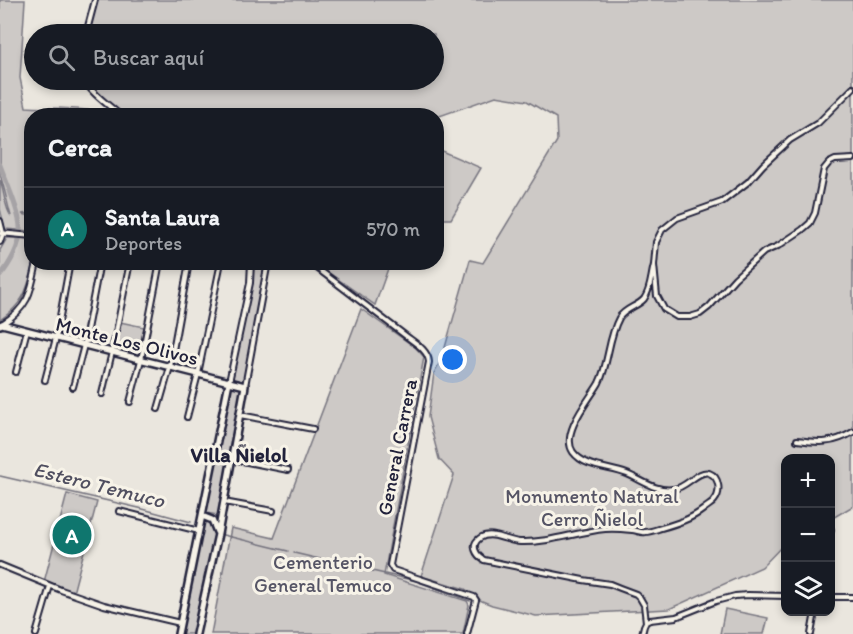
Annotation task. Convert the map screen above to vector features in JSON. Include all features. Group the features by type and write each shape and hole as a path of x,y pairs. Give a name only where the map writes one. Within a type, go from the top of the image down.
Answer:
{"street":[{"path":"89,24 95,0"},
{"path":"642,634 646,622 644,605 636,594 610,584 484,560 478,556 475,544 481,537 488,536 520,542 545,541 607,529 645,532 696,516 714,502 719,490 711,473 700,473 685,485 674,489 659,489 625,473 583,461 573,452 569,437 578,415 604,370 610,340 617,321 621,314 643,300 648,291 658,237 662,230 677,218 722,202 748,182 790,140 821,120 853,88"},
{"path":"93,90 112,108"},
{"path":"654,265 657,296 664,309 677,317 700,314 710,307 735,278 764,252 777,246 810,223 815,213 824,169 835,160 853,159"},
{"path":"0,221 2,233 0,242"},
{"path":"2,233 24,235"},
{"path":"1,324 17,312 28,297 33,287 36,270"},
{"path":"45,380 56,338 69,270"},
{"path":"73,387 84,345 98,270"},
{"path":"102,394 128,270"},
{"path":"130,402 141,360 158,270"},
{"path":"158,409 170,367 188,270"},
{"path":"187,417 219,270"},
{"path":"178,634 250,283 251,270"},
{"path":"196,634 218,534 267,270"},
{"name":"General Carrera","path":"320,270 429,356 390,565 393,570 474,597 476,600 467,634"},
{"name":"Monte Los Olivos","path":"1,324 245,386"},
{"path":"16,372 27,330"},
{"path":"240,414 313,429"},
{"path":"797,440 817,443 837,440 853,432"},
{"path":"232,459 288,470"},
{"path":"224,502 273,511"},
{"path":"118,511 199,531"},
{"path":"202,516 214,522 218,534"},
{"path":"0,566 104,605 180,622"},
{"path":"36,634 50,586"},
{"path":"646,622 675,617 735,596 781,596"},
{"path":"835,597 853,597"},
{"path":"811,634 814,616"}],"green space":[{"path":"0,0 25,0 20,78 26,107 54,108 24,108 24,214 22,214 24,214 24,230 5,229 0,209 0,180 11,216 0,175"},
{"name":"Monumento Natural Cerro Ñielol","path":"95,0 853,0 853,506 835,517 835,454 781,454 781,547 762,567 669,609 536,616 492,605 465,589 421,576 454,475 439,459 428,417 434,373 442,358 470,260 483,263 557,141 556,118 527,101 496,96 444,115 444,108 115,108 94,90 444,90 444,24 89,24"},
{"path":"444,152 481,168 451,219 444,219"},
{"path":"7,238 24,238 24,270 32,270 24,295 15,308 0,320 0,250"},
{"path":"251,270 266,270 244,384 231,381"},
{"path":"325,270 388,270 375,305"},
{"name":"Cementerio General Temuco","path":"361,309 416,348 424,357 384,575 467,601 469,605 463,634 211,634 231,528 274,538"},
{"path":"120,322 144,327 138,355 114,349"},
{"path":"233,386 240,387 243,391 218,515 206,513"},
{"path":"67,494 97,502 73,593 44,582"},
{"path":"205,518 210,520 216,531 195,634 180,634"},
{"path":"725,609 768,618 764,634 720,634"}],"waterway":[{"path":"0,165 15,206 20,228 19,241 14,254 0,276"},
{"name":"Estero Temuco","path":"0,476 191,522"},
{"path":"223,535 288,551"},
{"path":"294,553 345,565"},
{"path":"350,566 416,581 470,601"}],"place":[{"name":"Santa Laura","path":"72,535"}],"district":[{"name":"Villa Ñielol","path":"239,455"}]}
